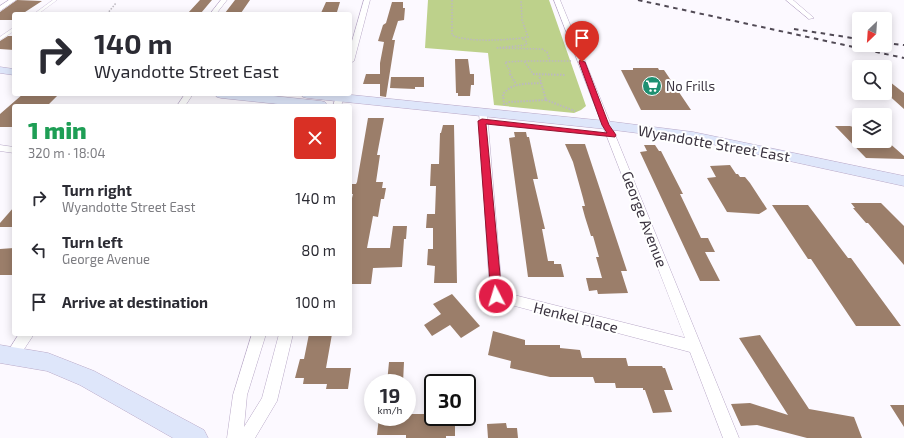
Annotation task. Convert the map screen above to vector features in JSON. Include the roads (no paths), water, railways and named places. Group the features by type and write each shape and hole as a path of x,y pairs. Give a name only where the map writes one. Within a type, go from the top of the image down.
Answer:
{"main road":[{"path":"0,62 12,63"},
{"path":"0,70 12,72"},
{"name":"Wyandotte Street East","path":"254,96 338,101 609,130 693,136 904,181"},
{"name":"Wyandotte Street East","path":"316,96 338,101"},
{"name":"Wyandotte Street East","path":"352,108 482,117"},
{"name":"Wyandotte Street East","path":"609,130 700,146 904,190"},
{"path":"6,355 48,362 87,378 196,438"}],"street":[{"path":"0,8 13,0"},
{"path":"215,12 224,0"},
{"path":"352,54 367,0"},
{"name":"George Avenue","path":"557,0 731,438"},
{"path":"789,0 811,18"},
{"name":"Henkel Place","path":"482,117 496,296 695,347"},
{"path":"0,148 12,150"},
{"path":"6,355 25,336"},
{"path":"235,438 240,395 258,336"},
{"path":"246,438 269,401 285,336"}],"lane":[{"path":"39,12 55,0"},
{"path":"0,40 12,31"}],"railway":[{"path":"638,0 904,58"},
{"path":"794,29 852,38"},
{"path":"892,44 904,45"}],"place":[{"name":"No Frills","path":"652,86"}]}
